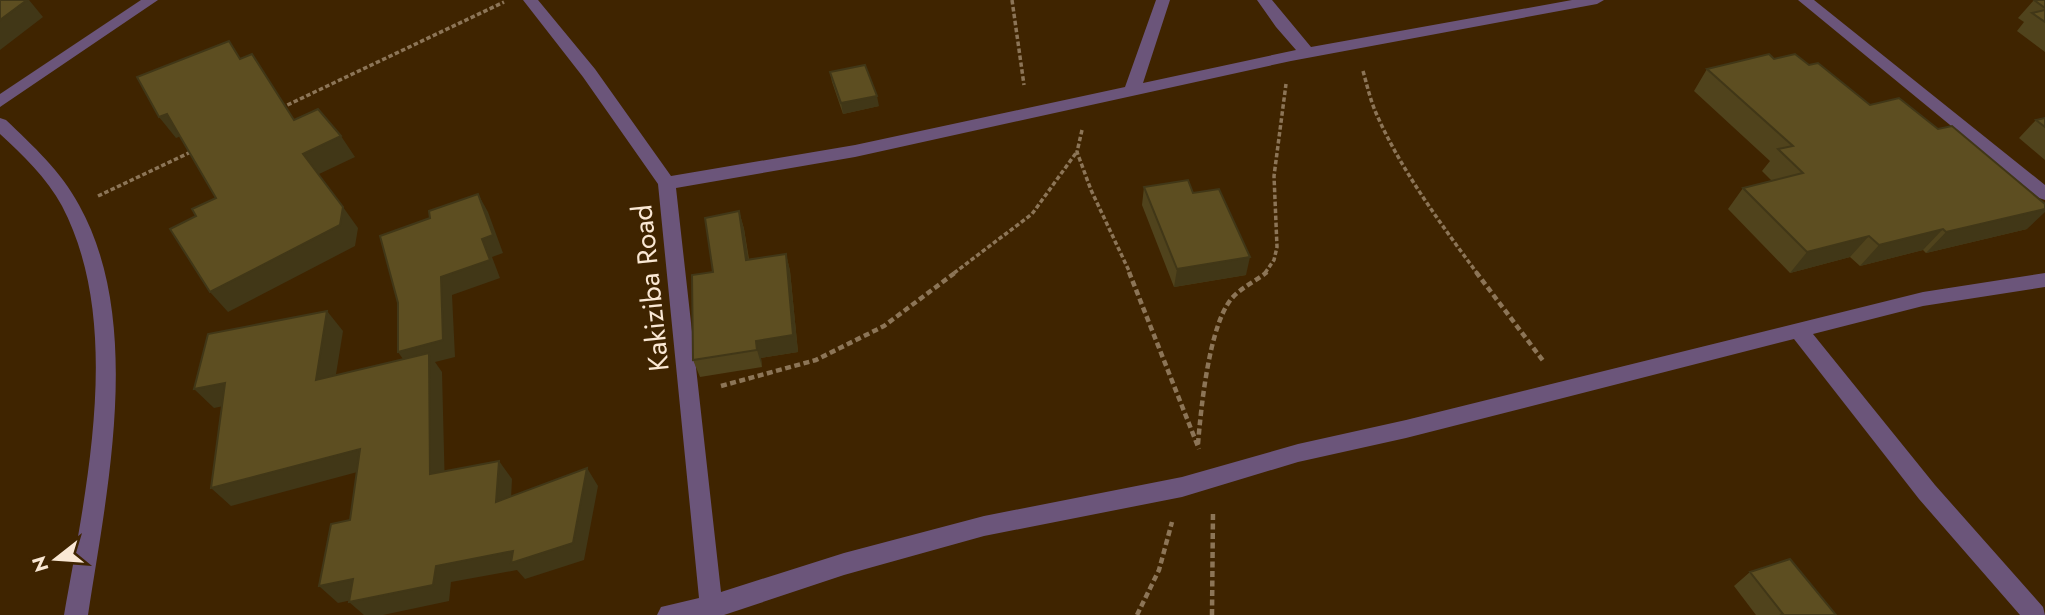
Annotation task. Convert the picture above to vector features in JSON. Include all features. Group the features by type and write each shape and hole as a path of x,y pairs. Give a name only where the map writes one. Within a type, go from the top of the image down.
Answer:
{"street":[{"path":"0,102 151,0"},
{"name":"Kakiziba Road","path":"530,0 589,73 667,183 712,610"},
{"path":"1132,91 1163,0"},
{"path":"1264,0 1281,24 1308,53"},
{"path":"667,183 855,151 1291,56 1597,0"},
{"path":"1805,0 2045,194"},
{"path":"0,124 51,174 72,208 90,246 105,329 101,441 76,615"},
{"path":"669,615 712,610 844,564 984,526 1213,479 1298,453 1406,429 1923,299 2045,280"},
{"path":"1799,331 1927,492 2035,615"}],"path":[{"path":"278,110 508,0"},
{"path":"1013,0 1015,34 1029,114"},
{"path":"1355,45 1377,115 1410,174 1461,250 1563,388"},
{"path":"1198,445 1206,383 1220,320 1230,300 1269,270 1275,259 1278,236 1274,206 1278,120 1291,56"},
{"path":"689,394 816,360 884,326 1032,214 1077,152 1090,101"},
{"path":"72,208 206,144"},
{"path":"1077,152 1091,190 1125,261 1213,479 1212,615"},
{"path":"1137,615 1152,593 1167,553 1182,486"}],"building":[{"path":"0,0 27,0 0,20"},
{"path":"2034,0 2045,0 2045,8"},
{"path":"2045,10 2045,22 2032,13"},
{"path":"229,41 240,59 252,54 294,120 318,109 341,136 303,154 343,207 340,225 210,292 170,229 196,216 192,209 216,198 167,114 159,117 137,77"},
{"path":"1769,54 1774,59 1795,54 1809,65 1818,63 1870,105 1899,98 1938,129 1952,126 2045,204 2045,209 1879,245 1869,236 1807,252 1743,188 1803,173 1778,149 1793,146 1707,69"},
{"path":"865,65 877,96 841,103 830,72"},
{"path":"2045,118 2045,127 2036,120"},
{"path":"1188,180 1193,193 1219,189 1250,257 1177,269 1144,187"},
{"path":"478,194 493,235 482,239 490,260 441,277 443,340 398,352 398,303 380,236 430,218 429,211"},
{"path":"739,211 746,260 786,254 793,335 756,341 757,350 693,360 692,275 713,272 705,218"},
{"path":"327,311 316,380 429,353 430,474 499,461 496,502 587,468 573,543 511,563 513,551 436,566 433,585 349,602 353,579 319,586 331,524 350,520 360,449 211,488 225,383 194,389 208,334"},
{"path":"1790,559 1836,615 1780,615 1783,614 1750,572"}]}
